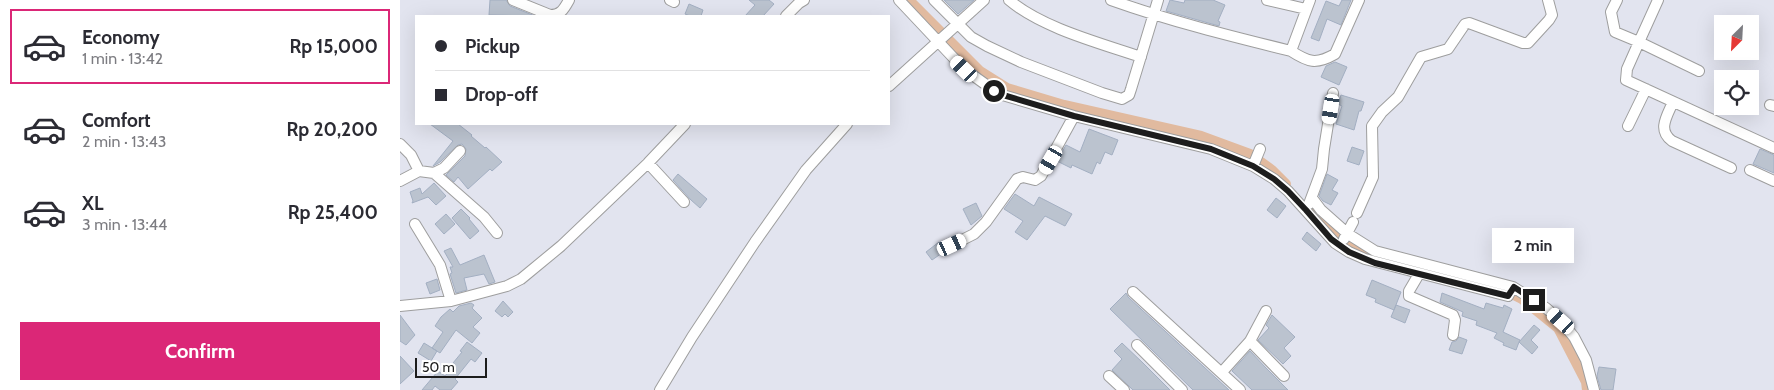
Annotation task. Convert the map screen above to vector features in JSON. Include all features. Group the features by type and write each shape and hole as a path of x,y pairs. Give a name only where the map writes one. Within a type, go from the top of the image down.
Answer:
{"street":[{"path":"513,0 550,15 561,13 569,0"},
{"path":"787,15 804,0"},
{"path":"899,0 939,40 964,69 994,91 1074,116 1256,158 1274,179 1309,204 1321,210 1344,240 1349,252 1375,263 1508,296 1512,290"},
{"path":"934,0 956,25 996,50 1118,99 1129,95 1158,0"},
{"path":"890,85 984,0"},
{"path":"1009,0 1022,10 1065,31 1141,57"},
{"path":"1111,0 1218,34 1291,51 1310,62 1321,61 1335,54 1359,0"},
{"path":"1268,0 1308,5 1291,51"},
{"path":"1344,240 1373,177 1372,126 1378,117 1398,97 1421,57 1448,49 1465,24 1469,23 1522,43 1528,43 1552,15 1548,0"},
{"path":"1616,0 1612,12 1615,32 1699,72"},
{"path":"1658,0 1638,42 1627,70 1626,80 1774,148"},
{"path":"1628,126 1646,89"},
{"path":"1309,204 1322,169 1333,93"},
{"path":"1673,102 1664,124 1666,137 1731,168"},
{"path":"952,245 974,234 986,222 1017,179 1023,177 1035,180 1041,176 1074,116"},
{"path":"400,306 451,301 507,286 521,279 561,246 648,163 684,125"},
{"path":"660,390 692,336 755,242 806,170 846,125"},
{"path":"400,144 414,158 419,171"},
{"path":"434,173 447,166 460,151"},
{"path":"648,163 684,202"},
{"path":"1750,170 1774,181"},
{"path":"400,181 419,171 434,173 484,217 496,233"},
{"path":"1309,204 1331,239 1344,240 1375,251 1512,290 1546,308 1561,321 1574,337 1586,360 1594,390"},
{"path":"415,224 440,265 451,301"},
{"path":"1419,274 1409,291 1409,296 1453,315 1455,320 1453,335"},
{"path":"1133,292 1240,390"},
{"path":"1222,372 1250,341 1266,311"},
{"path":"1250,341 1284,376"},
{"path":"1137,345 1182,390"},
{"path":"1109,376 1124,390"}],"building":[{"path":"490,0 506,0 510,6 532,15 489,15"},
{"path":"749,0 769,0 774,4 764,15 746,15 755,5"},
{"path":"944,0 974,0 958,14"},
{"path":"1170,0 1184,3 1185,0 1213,0 1225,5 1218,21 1220,22 1219,26 1166,11"},
{"path":"1342,0 1351,0 1341,25 1327,19 1319,41 1311,38 1326,1 1339,6"},
{"path":"689,4 703,10 701,15 685,14"},
{"path":"1335,62 1347,67 1339,85 1321,77 1326,66"},
{"path":"1341,95 1364,102 1361,111 1359,111 1354,130 1336,124 1342,106 1338,104"},
{"path":"431,125 459,125 502,162 492,171 490,169 468,189 458,177 454,182 446,175 465,156 466,149 462,144 458,145 433,166 453,141"},
{"path":"1089,129 1118,140 1112,155 1105,152 1100,164 1097,162 1092,174 1072,165 1071,168 1057,161 1066,145 1080,152"},
{"path":"1352,147 1364,151 1359,165 1347,161"},
{"path":"1760,149 1774,155 1774,173 1753,164"},
{"path":"678,174 707,199 700,208 673,180"},
{"path":"1327,174 1338,180 1332,190 1338,193 1331,205 1323,201 1319,196"},
{"path":"434,183 446,196 436,205 428,197 412,203 410,192 420,188 422,194"},
{"path":"1015,194 1034,206 1039,197 1072,214 1065,226 1045,216 1027,240 1015,232 1023,221 1004,209"},
{"path":"1276,198 1286,206 1277,218 1267,210"},
{"path":"976,203 982,216 971,225 963,209"},
{"path":"461,209 479,231 470,239 452,218"},
{"path":"446,214 455,224 444,234 435,224"},
{"path":"1307,232 1321,244 1316,251 1302,239"},
{"path":"939,242 945,251 932,260 926,252"},
{"path":"451,248 460,265 484,255 495,282 489,284 484,274 464,278 467,290 456,293 450,274 452,273 450,267 453,267 444,251"},
{"path":"437,279 440,290 430,294 426,283"},
{"path":"1372,280 1401,292 1394,310 1375,302 1376,299 1366,295"},
{"path":"1126,293 1128,297 1229,390 1193,390 1110,309"},
{"path":"1442,293 1484,309 1486,303 1503,308 1504,305 1512,309 1503,332 1520,340 1516,350 1503,345 1504,343 1494,338 1497,333 1476,325 1477,321 1462,316 1463,312 1440,302"},
{"path":"503,301 513,312 508,317 505,314 502,317 495,311"},
{"path":"471,303 474,305 472,308 482,318 473,327 480,333 472,343 456,330 440,353 432,348 443,332 435,326 441,317 450,309 453,312 459,306"},
{"path":"1396,305 1410,310 1405,323 1391,317"},
{"path":"400,315 415,335 406,345 400,341"},
{"path":"1272,315 1295,337 1284,348 1291,356 1283,364 1258,340 1269,328 1266,325"},
{"path":"1534,325 1540,330 1531,340 1538,347 1532,354 1519,342"},
{"path":"1459,337 1467,340 1462,354 1449,350 1452,342 1456,341"},
{"path":"467,342 482,353 475,362 471,359 455,379 458,382 451,390 440,390 435,386 432,390 422,390 438,371 445,376 455,364 453,363"},
{"path":"424,343 437,351 431,361 418,353"},
{"path":"1122,343 1170,390 1133,390 1112,370 1122,359 1114,351"},
{"path":"1250,351 1288,390 1252,390 1232,371"},
{"path":"400,356 414,371 400,384"},
{"path":"1599,367 1616,369 1613,390 1601,390 1597,376"}],"waterway":[{"path":"909,0 980,71 1007,88 1064,105 1201,136 1250,154 1272,170 1286,184"},
{"path":"1310,209 1335,234 1359,252 1386,260"},
{"path":"1504,290 1522,299 1558,328 1586,382 1587,390"}],"route":[{"path":"994,91 1074,116 1211,149 1253,166 1274,179 1288,191 1335,243 1349,252 1375,263 1508,296 1514,287 1534,300"}]}
